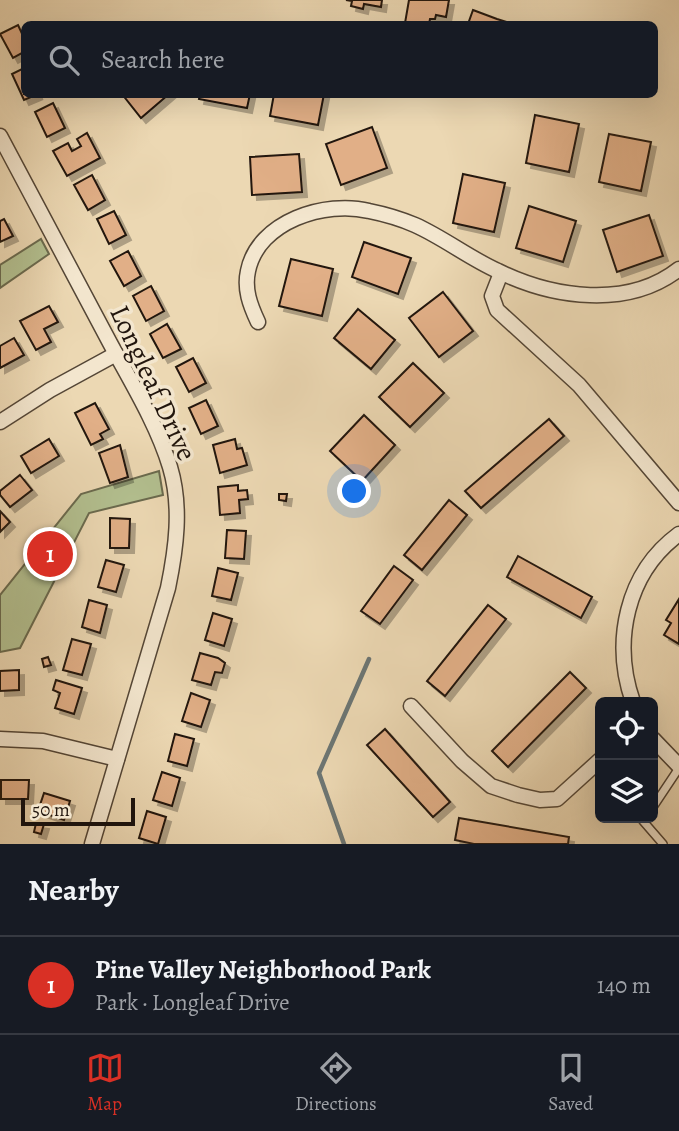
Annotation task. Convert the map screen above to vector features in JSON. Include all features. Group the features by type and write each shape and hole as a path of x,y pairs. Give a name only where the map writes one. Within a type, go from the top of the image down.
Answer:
{"street":[{"name":"Longleaf Drive","path":"0,136 6,163 116,354 145,410 170,468 177,524 168,588 92,844"},
{"path":"258,322 248,297 250,262 261,245 276,230 293,219 322,209 367,210 414,224 500,273 544,288 601,296 624,294 668,278 679,269"},
{"path":"500,273 492,296 497,310 587,394 679,503"},
{"path":"0,422 50,390 116,354"},
{"path":"632,697 623,661 626,617 633,593 645,570 660,550 679,534"},
{"path":"411,706 462,761 491,786 518,795 540,800 557,799 595,765"},
{"path":"0,739 43,741 117,759"},
{"path":"658,744 679,767"}],"lane":[{"path":"658,799 679,767"},
{"path":"645,823 663,844"}],"green space":[{"path":"41,239 49,254 0,288 0,265"},
{"path":"159,471 163,495 89,513 20,648 0,652 0,595 81,494"}],"building":[{"path":"346,0 382,0 381,7 364,4 363,9 351,6 352,1"},
{"path":"409,0 449,0 446,17 436,15 435,19 430,21 405,21"},
{"path":"473,10 503,21 469,21"},
{"path":"18,25 21,32 21,54 13,58 0,34"},
{"path":"21,70 21,94 12,74"},
{"path":"125,98 164,98 141,118"},
{"path":"199,98 249,98 247,108"},
{"path":"273,98 323,98 318,125 270,116"},
{"path":"53,103 65,128 47,137 35,112"},
{"path":"535,115 579,124 569,172 526,163"},
{"path":"372,127 387,168 341,185 326,144"},
{"path":"87,133 100,158 67,176 53,151 68,143 72,151 81,146 77,139"},
{"path":"609,134 651,142 641,191 599,182"},
{"path":"299,154 302,192 252,195 250,157"},
{"path":"463,174 505,183 494,232 453,223"},
{"path":"92,175 105,200 88,210 74,185"},
{"path":"529,206 576,221 563,262 516,248"},
{"path":"114,211 126,235 109,244 97,219"},
{"path":"649,215 663,256 617,272 603,230"},
{"path":"4,219 13,236 0,242 0,221"},
{"path":"364,242 411,258 398,294 352,277"},
{"path":"128,251 141,276 124,286 110,261"},
{"path":"291,259 333,269 322,316 279,306"},
{"path":"151,286 164,311 146,321 133,296"},
{"path":"443,292 473,331 439,357 409,318"},
{"path":"49,306 58,322 44,329 51,342 36,350 20,321"},
{"path":"358,309 395,340 371,369 334,338"},
{"path":"167,324 181,349 163,358 150,334"},
{"path":"14,338 24,355 0,368 0,346"},
{"path":"193,358 206,383 189,392 176,367"},
{"path":"413,363 444,393 410,427 379,397"},
{"path":"206,400 218,426 201,434 189,408"},
{"path":"95,403 109,429 100,434 103,439 91,445 75,413"},
{"path":"364,415 395,445 362,481 330,451"},
{"path":"549,419 564,436 481,508 465,491"},
{"path":"49,439 59,456 31,473 21,456"},
{"path":"235,439 237,449 242,448 247,465 220,473 213,445"},
{"path":"120,445 128,477 110,483 99,453"},
{"path":"20,475 32,490 10,507 0,495 0,491"},
{"path":"238,485 238,491 247,490 248,499 239,500 240,513 220,515 218,487"},
{"path":"279,494 287,494 286,501 279,500"},
{"path":"449,500 467,515 422,570 404,555"},
{"path":"0,511 10,522 0,532"},
{"path":"110,518 130,519 129,548 110,548"},
{"path":"227,530 246,531 244,559 225,558"},
{"path":"518,556 592,597 581,618 507,577"},
{"path":"106,560 124,565 116,592 98,587"},
{"path":"394,566 413,580 380,624 361,611"},
{"path":"218,568 238,573 231,600 212,596"},
{"path":"679,599 679,644 664,635 671,623 666,620"},
{"path":"89,600 107,605 100,633 82,627"},
{"path":"488,605 506,619 445,696 427,681"},
{"path":"213,613 232,619 224,646 205,640"},
{"path":"72,639 91,644 82,675 63,670"},
{"path":"200,653 225,663 222,673 215,672 211,685 192,680"},
{"path":"48,657 51,665 44,667 42,659"},
{"path":"19,670 19,690 0,691 0,671"},
{"path":"570,672 586,688 508,767 492,751"},
{"path":"56,680 82,688 74,714 55,708 60,693 53,690"},
{"path":"191,693 210,700 201,727 182,721"},
{"path":"385,729 450,802 433,817 367,745"},
{"path":"175,734 194,739 187,766 168,761"},
{"path":"162,772 180,778 172,806 153,800"},
{"path":"1,780 29,780 28,799 1,799"},
{"path":"44,793 70,801 64,820 38,811"},
{"path":"147,811 166,817 158,844 139,838"},
{"path":"459,818 569,837 568,844 474,844 455,840"},
{"path":"36,823 44,824 41,834 34,832"}],"waterway":[{"path":"344,844 319,773 369,659"}],"place":[{"name":"Pine Valley Neighborhood Park","path":"50,554"}]}
